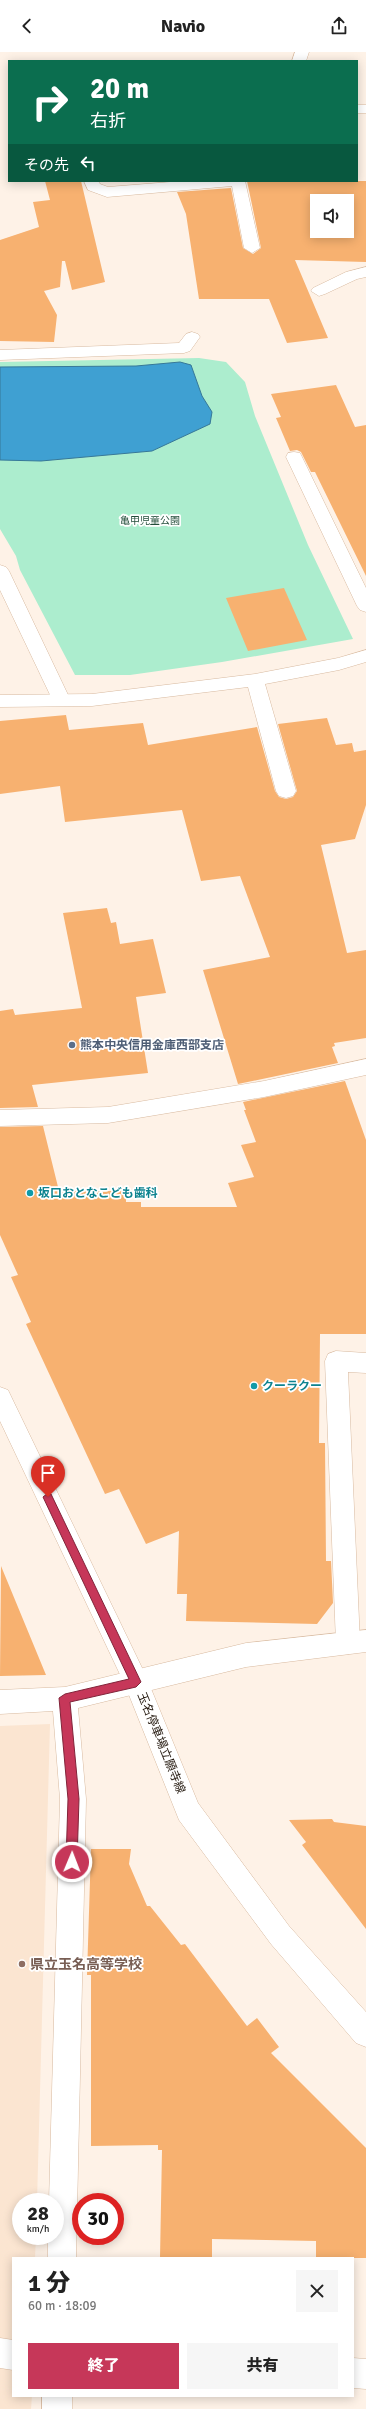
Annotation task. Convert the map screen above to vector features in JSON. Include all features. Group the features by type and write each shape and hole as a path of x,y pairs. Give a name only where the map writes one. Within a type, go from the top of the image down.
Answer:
{"street":[{"path":"91,182 93,187 107,192 222,182"},
{"path":"238,182 252,248"},
{"path":"319,291 352,275 366,272"},
{"path":"0,356 184,348 192,337"},
{"path":"294,457 366,606"},
{"path":"0,571 61,699"},
{"path":"0,701 61,699 92,700 255,680 339,664 366,656"},
{"path":"255,680 286,791"},
{"path":"0,1118 108,1115 264,1089 366,1067"},
{"path":"0,1702 65,1698 246,1655 357,1642 336,1361 366,1363"},
{"name":"玉名停車場立願寺線","path":"0,1397 136,1682 188,1811 280,1935 366,2034"},
{"path":"62,2257 73,1799 65,1698"},
{"path":"0,2353 12,2355"},
{"path":"354,2374 366,2374"},
{"path":"57,2409 58,2397"}],"shaded area":[{"name":"県立玉名高等学校","path":"50,1724 37,2193 12,2193 12,2245 36,2245 35,2257 12,2257 12,2397 32,2397 31,2409 0,2409 0,1726"}],"green space":[{"name":"亀甲児童公園","path":"199,358 226,362 245,382 255,416 308,545 353,639 222,662 130,675 75,675 20,570 16,556 0,529 0,362"}],"water":[{"path":"180,362 191,365 202,396 212,412 210,424 152,451 41,461 0,460 0,367 136,366"}],"building":[{"path":"366,181 366,262 295,260 328,338 287,343 269,299 199,299 186,214 177,192 231,188 243,248 253,254 261,248 247,182"},
{"path":"45,182 81,182 105,282 72,290 65,261 62,261 60,287 44,291 57,315 54,342 0,341 0,240 39,227 33,202 50,200"},
{"path":"336,385 355,427 366,425 366,576 315,472 311,472 301,452 297,450 290,451 276,418 281,417 271,394"},
{"path":"284,588 307,640 248,651 226,598"},
{"path":"66,715 69,730 143,723 148,745 257,727 275,791 279,797 286,799 293,797 297,791 278,724 327,718 336,745 352,743 354,752 366,750 366,805 355,839 321,845 347,953 366,950 366,1038 334,1043 335,1046 332,1047 338,1063 238,1084 203,970 270,957 240,876 201,881 182,810 65,822 60,786 0,794 0,721"},
{"path":"107,908 111,923 116,922 120,944 153,939 166,993 136,997 148,1073 32,1085 38,1107 0,1108 0,1011 13,1009 15,1015 82,1008 63,913"},
{"path":"345,1081 366,1140 366,1334 320,1334 319,1443 325,1443 326,1561 331,1561 333,1603 317,1624 186,1621 187,1594 177,1594 179,1531 146,1544 119,1489 105,1494 26,1324 31,1322 11,1277 18,1275 0,1235 0,1127 43,1126 59,1191 126,1191 126,1202 141,1202 141,1207 237,1207 228,1183 254,1177 241,1145 256,1142 244,1110 246,1110 243,1102"},
{"path":"1,1566 46,1675 0,1676"},
{"path":"332,1819 334,1822 366,1826 366,1929 302,1845 306,1842 289,1820"},
{"path":"91,1849 131,1849 129,1864 147,1906 150,1906 181,1945 185,1944 247,2026 257,2018 279,2047 271,2053 366,2148 366,2258 316,2257 316,2241 212,2239 212,2257 160,2257 162,2150 158,2150 158,2145 91,2146 91,1975 87,1975"}],"place":[{"name":"熊本中央信用金庫西部支店","path":"72,1045"},
{"name":"坂口おとなこども歯科","path":"30,1193"},
{"name":"クーラクー","path":"254,1386"},
{"name":"県立玉名高等学校","path":"22,1964"}],"route":[{"path":"48,1497 136,1682 65,1698 73,1799 72,1862"}]}
